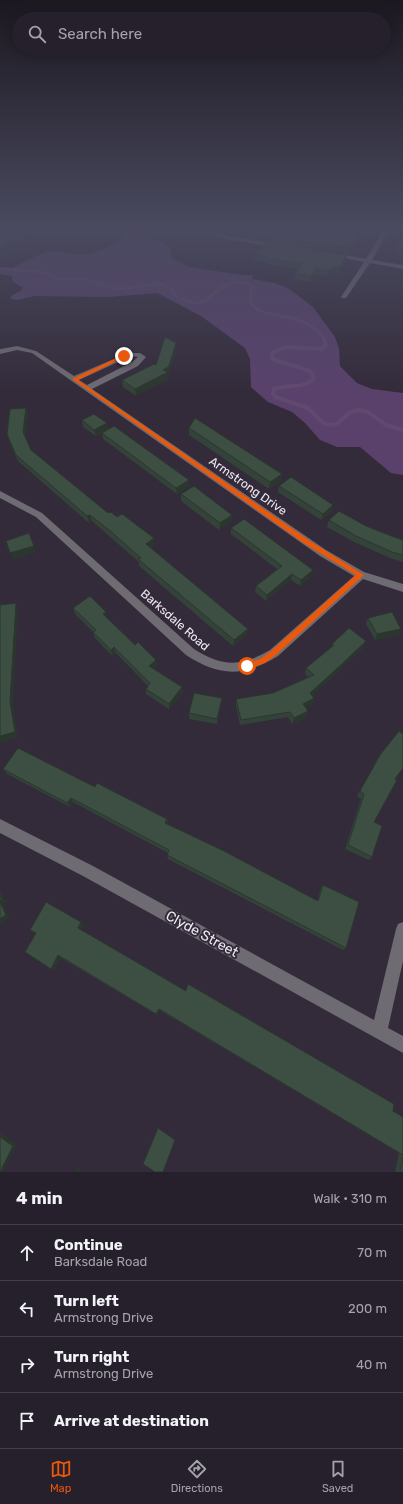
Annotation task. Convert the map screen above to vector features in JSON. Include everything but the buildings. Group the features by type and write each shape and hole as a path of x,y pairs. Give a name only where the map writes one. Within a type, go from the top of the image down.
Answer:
{"street":[{"path":"344,297 353,284"},
{"name":"Armstrong Drive","path":"0,352 16,348 29,349 87,388 307,543 361,575 403,588"},
{"path":"74,379 130,354 138,354 142,357 135,364 87,388"},
{"name":"Barksdale Road","path":"0,494 39,515 190,652 209,664 221,667 234,668 247,666 262,661 274,653 361,575"},
{"name":"Clyde Street","path":"0,826 88,871 403,1046"},
{"path":"379,1032 403,929"}],"shaded area":[{"path":"16,284 277,284 288,288 313,307 335,337 339,349 340,366 357,383 372,389 403,393 403,475 391,473 360,447 337,447 320,440 305,423 292,412 268,402 251,387 250,359 245,348 201,316 157,293 108,297 34,296 18,300 11,299 11,296 21,291 23,288"}],"waterway":[{"path":"99,284 117,289 156,284 164,285 170,288 178,298 195,303 205,301 221,288 230,284"},
{"path":"249,284 253,286 251,296 252,303 256,308 262,312 303,322 316,330 325,340"},
{"path":"324,339 326,345 322,349 285,347 272,353 272,359 310,371 314,378 306,384 274,389 273,394 276,397 308,408 322,422 328,425 337,424 349,413 358,410 368,412 386,425 403,430"}],"route":[{"path":"124,356 74,379 307,543 350,570 361,575 274,653 262,661 247,666"}]}
